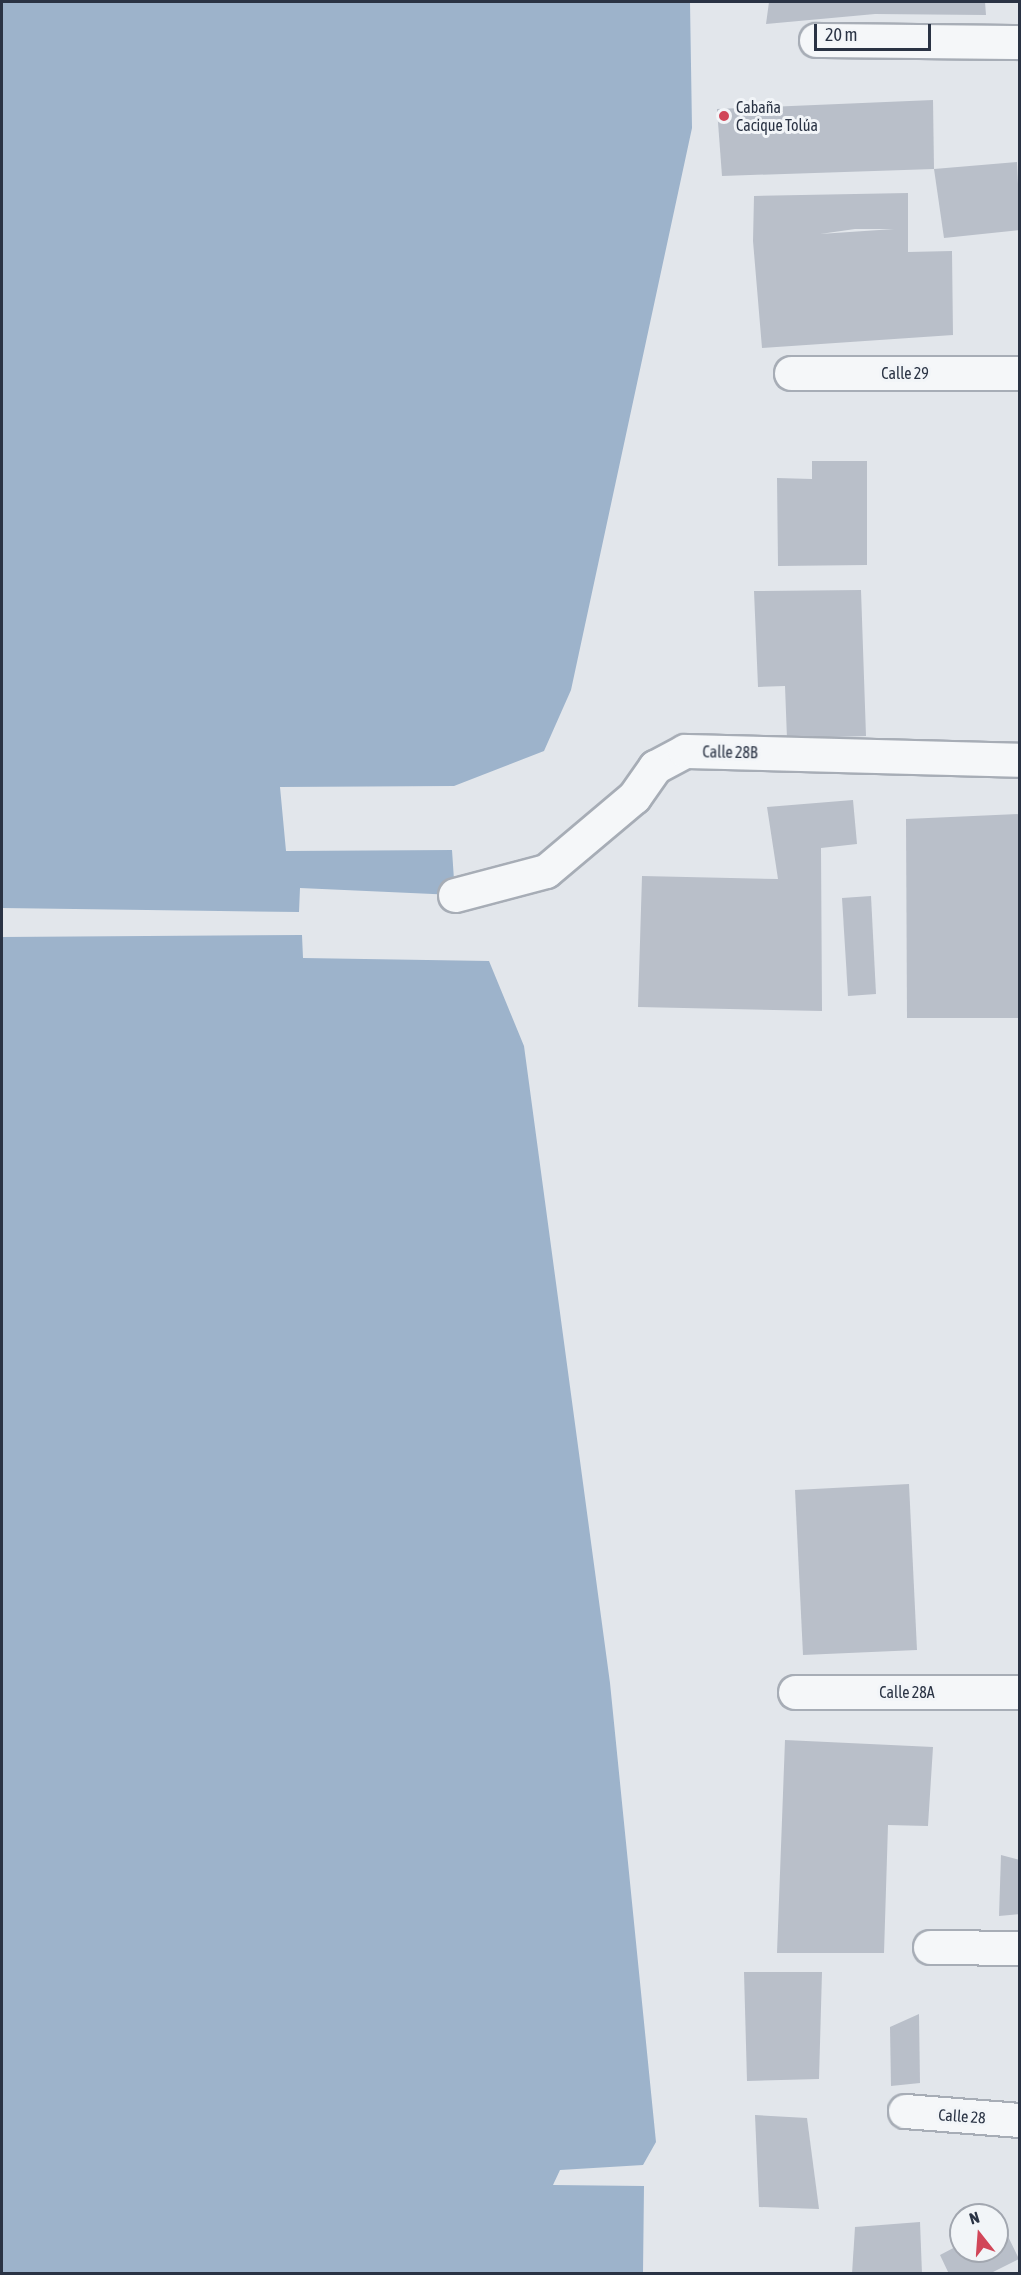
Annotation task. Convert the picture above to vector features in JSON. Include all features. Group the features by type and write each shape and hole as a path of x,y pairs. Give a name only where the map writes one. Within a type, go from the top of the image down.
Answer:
{"street":[{"path":"816,40 1020,42"},
{"name":"Calle 29","path":"790,373 1020,373"},
{"name":"Calle 28B","path":"454,895 546,871 634,797 655,767 685,751 1020,759"},
{"name":"Calle 28A","path":"795,1692 1020,1692"},
{"path":"930,1947 1020,1948"},
{"name":"Calle 28","path":"904,2112 1020,2120"}],"water":[{"path":"2,2 690,2 692,128 571,690 544,751 454,786 280,787 286,851 452,850 455,895 300,888 299,912 2,908"},
{"path":"302,935 303,958 489,961 524,1046 610,1683 656,2142 643,2165 560,2170 553,2185 644,2186 643,2273 2,2273 2,937"}],"building":[{"path":"769,2 985,2 986,15 875,14 766,24"},
{"path":"933,100 934,169 722,176 717,109"},
{"path":"1017,162 1020,230 944,238 934,169"},
{"path":"908,193 908,252 952,251 953,335 762,348 753,241 754,196","holes":["855,229 894,229 820,234"]},
{"path":"812,461 867,461 867,565 778,566 777,478 812,479"},
{"path":"861,590 866,736 787,739 785,686 758,687 754,591"},
{"path":"853,800 857,844 821,848 822,1011 638,1007 642,876 778,879 767,807"},
{"path":"1020,814 1020,1018 907,1018 906,819"},
{"path":"871,896 876,994 848,996 842,898"},
{"path":"909,1484 917,1650 803,1655 795,1490"},
{"path":"785,1740 933,1747 928,1826 888,1825 884,1953 777,1953"},
{"path":"1001,1855 1020,1860 1020,1914 999,1916"},
{"path":"744,1972 822,1972 819,2079 747,2081"},
{"path":"919,2014 920,2083 891,2086 890,2027"},
{"path":"755,2115 807,2118 819,2209 759,2207"},
{"path":"920,2222 922,2274 852,2274 855,2227"},
{"path":"1009,2238 1019,2259 989,2274 949,2274 940,2255 949,2250 949,2263 1009,2263"}],"place":[{"name":"Cabaña Cacique Tolúa","path":"724,116"}]}
